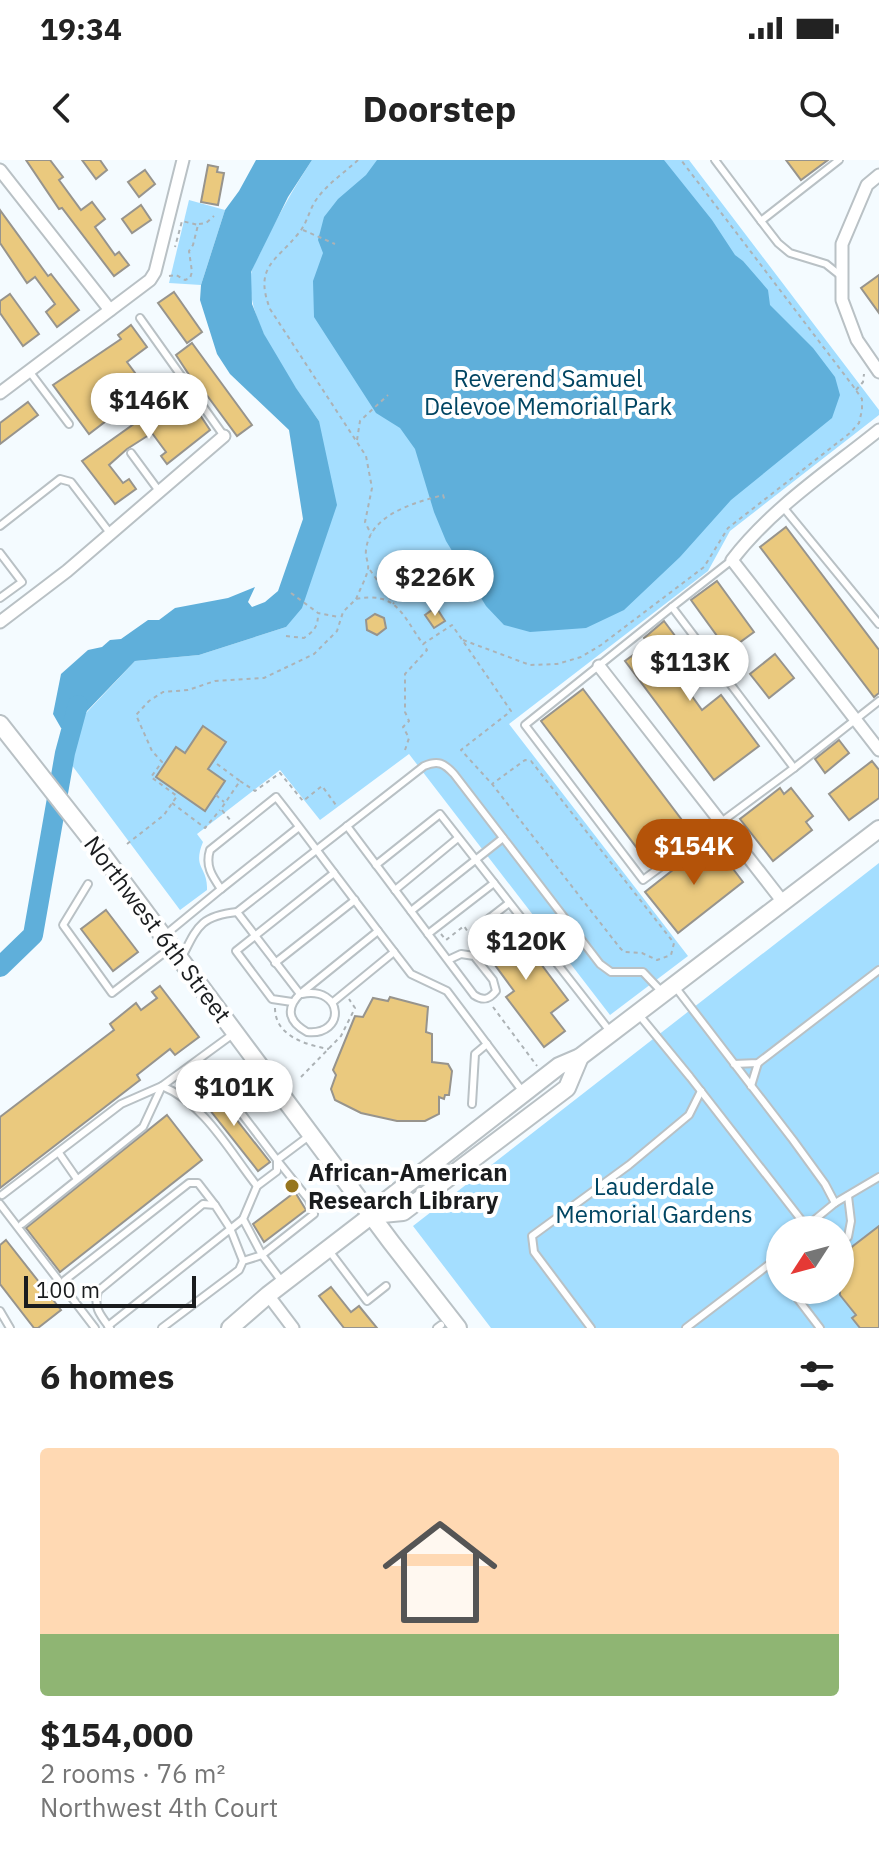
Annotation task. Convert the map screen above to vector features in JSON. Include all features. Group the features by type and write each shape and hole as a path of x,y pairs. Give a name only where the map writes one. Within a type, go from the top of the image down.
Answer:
{"street":[{"path":"0,393 150,280 155,272 183,160"},
{"path":"0,170 110,310"},
{"path":"879,175 867,185 842,244 842,300 857,340 879,372"},
{"path":"878,748 732,560 753,533 879,430"},
{"path":"0,622 67,571 224,436"},
{"path":"599,666 783,902"},
{"name":"Northwest 6th Street","path":"0,724 99,850 458,1328"},
{"path":"230,1328 559,1066 580,1057 879,829"},
{"path":"372,1215 403,1212 567,1088 580,1057"},
{"path":"268,1295 293,1328"}],"lane":[{"path":"715,160 778,243 790,253 826,264 842,276"},
{"path":"761,221 839,160"},
{"path":"140,318 224,436"},
{"path":"29,371 69,424"},
{"path":"131,453 159,491"},
{"path":"0,526 60,479 71,482 111,533"},
{"path":"783,507 879,624"},
{"path":"0,553 22,582 0,598"},
{"path":"732,560 525,725 643,880 879,701"},
{"path":"672,607 794,768"},
{"path":"88,884 63,925 112,993 207,919 237,912 424,766 435,761 445,764 600,964 611,972 643,972 668,990 734,1064 825,1184 835,1203"},
{"path":"221,889 210,872 207,859 210,850 276,797 411,974 447,991 524,1094"},
{"path":"376,865 440,814 611,1033"},
{"path":"347,826 448,960 481,999 487,999 496,991 493,980 474,956 461,954 448,960"},
{"path":"172,948 221,889 299,827"},
{"path":"395,890 458,838"},
{"path":"411,911 503,838"},
{"path":"292,1002 272,999 236,951 334,873"},
{"path":"428,934 494,883"},
{"path":"275,963 355,900"},
{"path":"482,924 509,903"},
{"path":"237,912 300,994"},
{"path":"300,994 317,993 333,1002 336,1008 331,1024 315,1033 307,1032 292,1020 289,1012 292,1002 300,994 378,931"},
{"path":"333,1002 394,952"},
{"path":"734,1064 758,1063 879,970"},
{"path":"637,1013 701,1091 795,1216"},
{"path":"2,1195 121,1104 162,1086 235,1032"},
{"path":"472,1104 475,1054 487,1044"},
{"path":"751,1086 758,1063"},
{"path":"210,1072 309,1200 314,1214 262,1255 243,1261"},
{"path":"22,1224 143,1127 162,1086"},
{"path":"162,1086 176,1092 197,1110 257,1186"},
{"path":"591,1328 534,1252 532,1236 629,1165 689,1115 701,1091"},
{"path":"277,1160 312,1134"},
{"path":"59,1153 77,1179"},
{"path":"215,1205 203,1204 98,1291 95,1301 98,1313 109,1327 243,1219 257,1186 277,1171 277,1160"},
{"path":"819,1216 879,1177"},
{"path":"65,1280 189,1183 198,1183 230,1228 243,1261 239,1270 162,1328"},
{"path":"848,1196 850,1216"},
{"path":"0,1204 95,1328"},
{"path":"243,1219 262,1255 283,1283"},
{"path":"327,1249 367,1301 386,1286"},
{"path":"686,1328 766,1267"},
{"path":"802,1304 820,1328"},
{"path":"0,1311 10,1328"}],"path":[{"path":"358,160 316,200 301,229 272,261 265,275 263,291 270,309 366,456 372,488 365,522 371,534"},
{"path":"462,640 530,665 557,664 581,657 704,567 728,528 859,423 862,399 681,160"},
{"path":"162,244 175,247 182,221 198,225 214,216"},
{"path":"169,276 176,275 185,280 190,278 189,251 198,225"},
{"path":"301,229 335,244"},
{"path":"856,391 863,382 864,374"},
{"path":"357,443 356,431 360,421 388,395"},
{"path":"442,490 445,501"},
{"path":"356,599 368,567 366,551 371,534 379,523 395,512 443,495"},
{"path":"368,567 395,605"},
{"path":"291,593 318,613 341,617"},
{"path":"286,636 304,638 313,632 318,623 318,613"},
{"path":"405,750 409,738 403,727 409,721 405,712 405,674 427,650 423,644"},
{"path":"217,764 255,791 280,773 303,801 322,786 336,805"},
{"path":"172,803 205,828 240,781"},
{"path":"216,795 225,803"},
{"path":"127,844 164,815 177,796"},
{"path":"221,809 237,829"},
{"path":"301,1077 341,1036 355,1008 348,998"}],"green space":[{"name":"Reverend Samuel Delevoe Memorial Park","path":"312,160 689,160 879,410 879,415 730,531 708,571 509,724 688,956 610,1015 409,754 320,820 280,770 197,834 203,842 199,858 207,890 180,910 68,760 86,713 135,661 199,655 286,627 319,421 284,371 263,331 255,312 251,274 291,193"},
{"path":"189,200 225,210 201,285 169,283"},
{"name":"Lauderdale Memorial Gardens","path":"879,863 879,1328 491,1328 413,1226"}],"shaded area":[{"path":"256,160 312,160 288,197 251,272 252,304 264,334 319,421 337,505 302,608 286,627 199,655 135,661 86,712 79,730 61,728 53,714 61,674 88,650 102,647 110,640 121,639 148,620 159,620 175,608 228,598 255,587 248,602 252,607 265,602 278,591 303,519 289,430 230,374 217,354 200,300 201,285 225,210"},
{"path":"377,160 664,160 712,220 735,255 768,290 770,305 813,348 835,377 840,395 832,418 731,500 680,557 624,610 586,628 530,632 504,625 486,606 446,541 415,449 400,428 376,413 314,317 313,281 323,253 318,240 324,217"}],"building":[{"path":"26,160 50,160 63,177 59,180 81,210 92,202 105,219 95,227 115,255 119,252 129,265 114,276 62,208 59,209"},
{"path":"82,160 100,160 107,170 96,179"},
{"path":"786,160 828,160 801,180"},
{"path":"208,165 218,167 217,172 224,173 218,205 201,202"},
{"path":"145,170 155,184 139,197 128,182"},
{"path":"141,205 151,220 132,233 122,219"},
{"path":"0,210 48,276 51,274 79,310 57,327 46,312 55,304 35,277 27,283 0,243"},
{"path":"879,275 879,313 861,288"},
{"path":"174,292 202,332 187,343 158,303"},
{"path":"10,294 39,334 23,346 0,313 0,301"},
{"path":"131,325 147,347 127,362 141,381 98,411 106,421 89,434 53,385 121,339 118,335"},
{"path":"192,343 252,425 237,436 206,394 203,396 176,355"},
{"path":"183,389 210,430 167,464 161,456 166,452 152,433 127,449 109,465 123,483 129,479 136,489 115,504 82,461"},
{"path":"28,402 38,415 0,444 0,423"},
{"path":"786,527 879,650 879,693 874,697 760,547"},
{"path":"717,581 754,632 728,651 691,600"},
{"path":"436,607 445,621 434,628 425,615"},
{"path":"375,614 384,618 386,628 377,635 367,630 366,620"},
{"path":"664,621 702,672 684,685 702,710 721,695 759,746 714,780 625,661 648,644 644,638"},
{"path":"775,654 794,678 769,698 750,674"},
{"path":"583,689 691,832 649,864 541,721"},
{"path":"203,726 226,742 208,769 225,781 205,811 156,777 176,747 185,753"},
{"path":"839,740 849,753 825,773 815,759"},
{"path":"872,761 879,770 879,798 849,820 829,794"},
{"path":"780,788 784,794 791,788 813,816 806,822 812,830 773,861 740,819"},
{"path":"711,840 743,882 678,933 645,892"},
{"path":"106,910 138,952 113,971 81,929"},
{"path":"508,920 568,1000 551,1013 565,1031 544,1047 506,997 514,991 478,942"},
{"path":"160,986 199,1037 175,1055 170,1049 137,1075 140,1080 0,1188 0,1117 114,1030 110,1024 136,1003 141,1010 157,998 152,992"},
{"path":"390,997 428,1007 426,1032 432,1034 432,1062 448,1064 452,1071 449,1095 445,1095 444,1099 439,1097 439,1114 425,1121 397,1121 361,1113 335,1100 331,1089 336,1075 333,1070 355,1016 363,1017 373,998 388,1001"},
{"path":"210,1086 270,1162 258,1171 198,1095"},
{"path":"167,1115 202,1160 60,1272 26,1228"},
{"path":"295,1192 306,1210 264,1242 253,1224"},
{"path":"879,1226 879,1328 860,1328 852,1318 856,1315 847,1304 854,1304 854,1245"},
{"path":"6,1240 61,1310 38,1328 34,1328 0,1284 0,1245"},
{"path":"331,1287 351,1312 359,1306 377,1328 344,1328 319,1296"}],"waterway":[{"path":"0,967 33,935 65,753 78,705"}],"place":[{"name":"African-American Research Library","path":"292,1186"}]}
